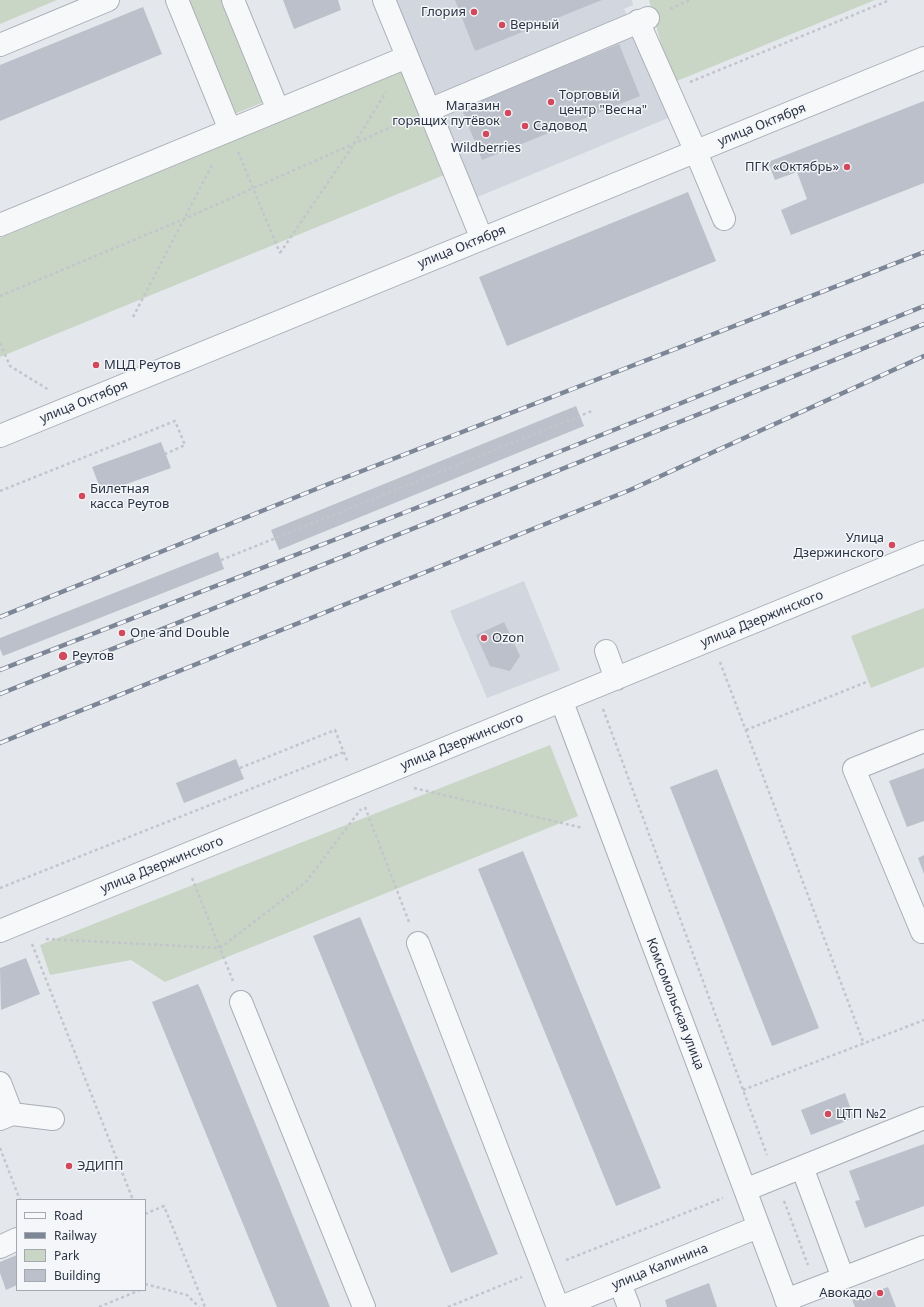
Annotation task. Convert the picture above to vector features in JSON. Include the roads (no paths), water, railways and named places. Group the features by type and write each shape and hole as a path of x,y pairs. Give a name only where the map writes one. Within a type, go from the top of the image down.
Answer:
{"street":[{"path":"0,45 108,0"},
{"path":"177,0 230,130"},
{"path":"233,0 278,110"},
{"path":"384,0 482,239"},
{"path":"429,110 643,20 669,90 724,219"},
{"path":"0,225 407,57"},
{"name":"улица Октября","path":"0,436 924,58"},
{"name":"улица Дзержинского","path":"0,931 26,930 183,856 562,702 924,552"},
{"path":"606,651 616,679"},
{"name":"Комсомольская улица","path":"562,702 735,1194 758,1227 787,1303"},
{"path":"924,741 854,769 922,932 924,931"},
{"path":"418,943 543,1268 560,1307"},
{"path":"241,1002 364,1307"},
{"path":"0,1083 6,1117 52,1119"},
{"path":"735,1194 924,1118"},
{"path":"802,1167 843,1278"},
{"name":"улица Калинина","path":"560,1307 758,1227"},
{"path":"0,1247 16,1239"},
{"path":"787,1303 817,1288 924,1247"},
{"path":"620,1283 629,1307"}],"railway":[{"path":"0,617 326,485 924,252"},
{"path":"0,670 506,473 924,306"},
{"path":"0,694 924,324"},
{"path":"0,743 630,490 924,356"}],"place":[{"name":"Глория","path":"474,12"},
{"name":"Верный","path":"502,25"},
{"name":"Торговый центр \"Весна\"","path":"551,102"},
{"name":"Магазин горящих путёвок","path":"508,113"},
{"name":"Садовод","path":"525,126"},
{"name":"Wildberries","path":"486,134"},
{"name":"ПГК «Октябрь»","path":"847,167"},
{"name":"МЦД Реутов","path":"96,365"},
{"name":"Билетная касса Реутов","path":"82,496"},
{"name":"Улица Дзержинского","path":"892,545"},
{"name":"One and Double","path":"122,633"},
{"name":"Ozon","path":"484,638"},
{"name":"Реутов","path":"63,656"},
{"name":"ЦТП №2","path":"828,1114"},
{"name":"ЭДИПП","path":"69,1166"},
{"name":"Авокадо","path":"880,1293"}]}
